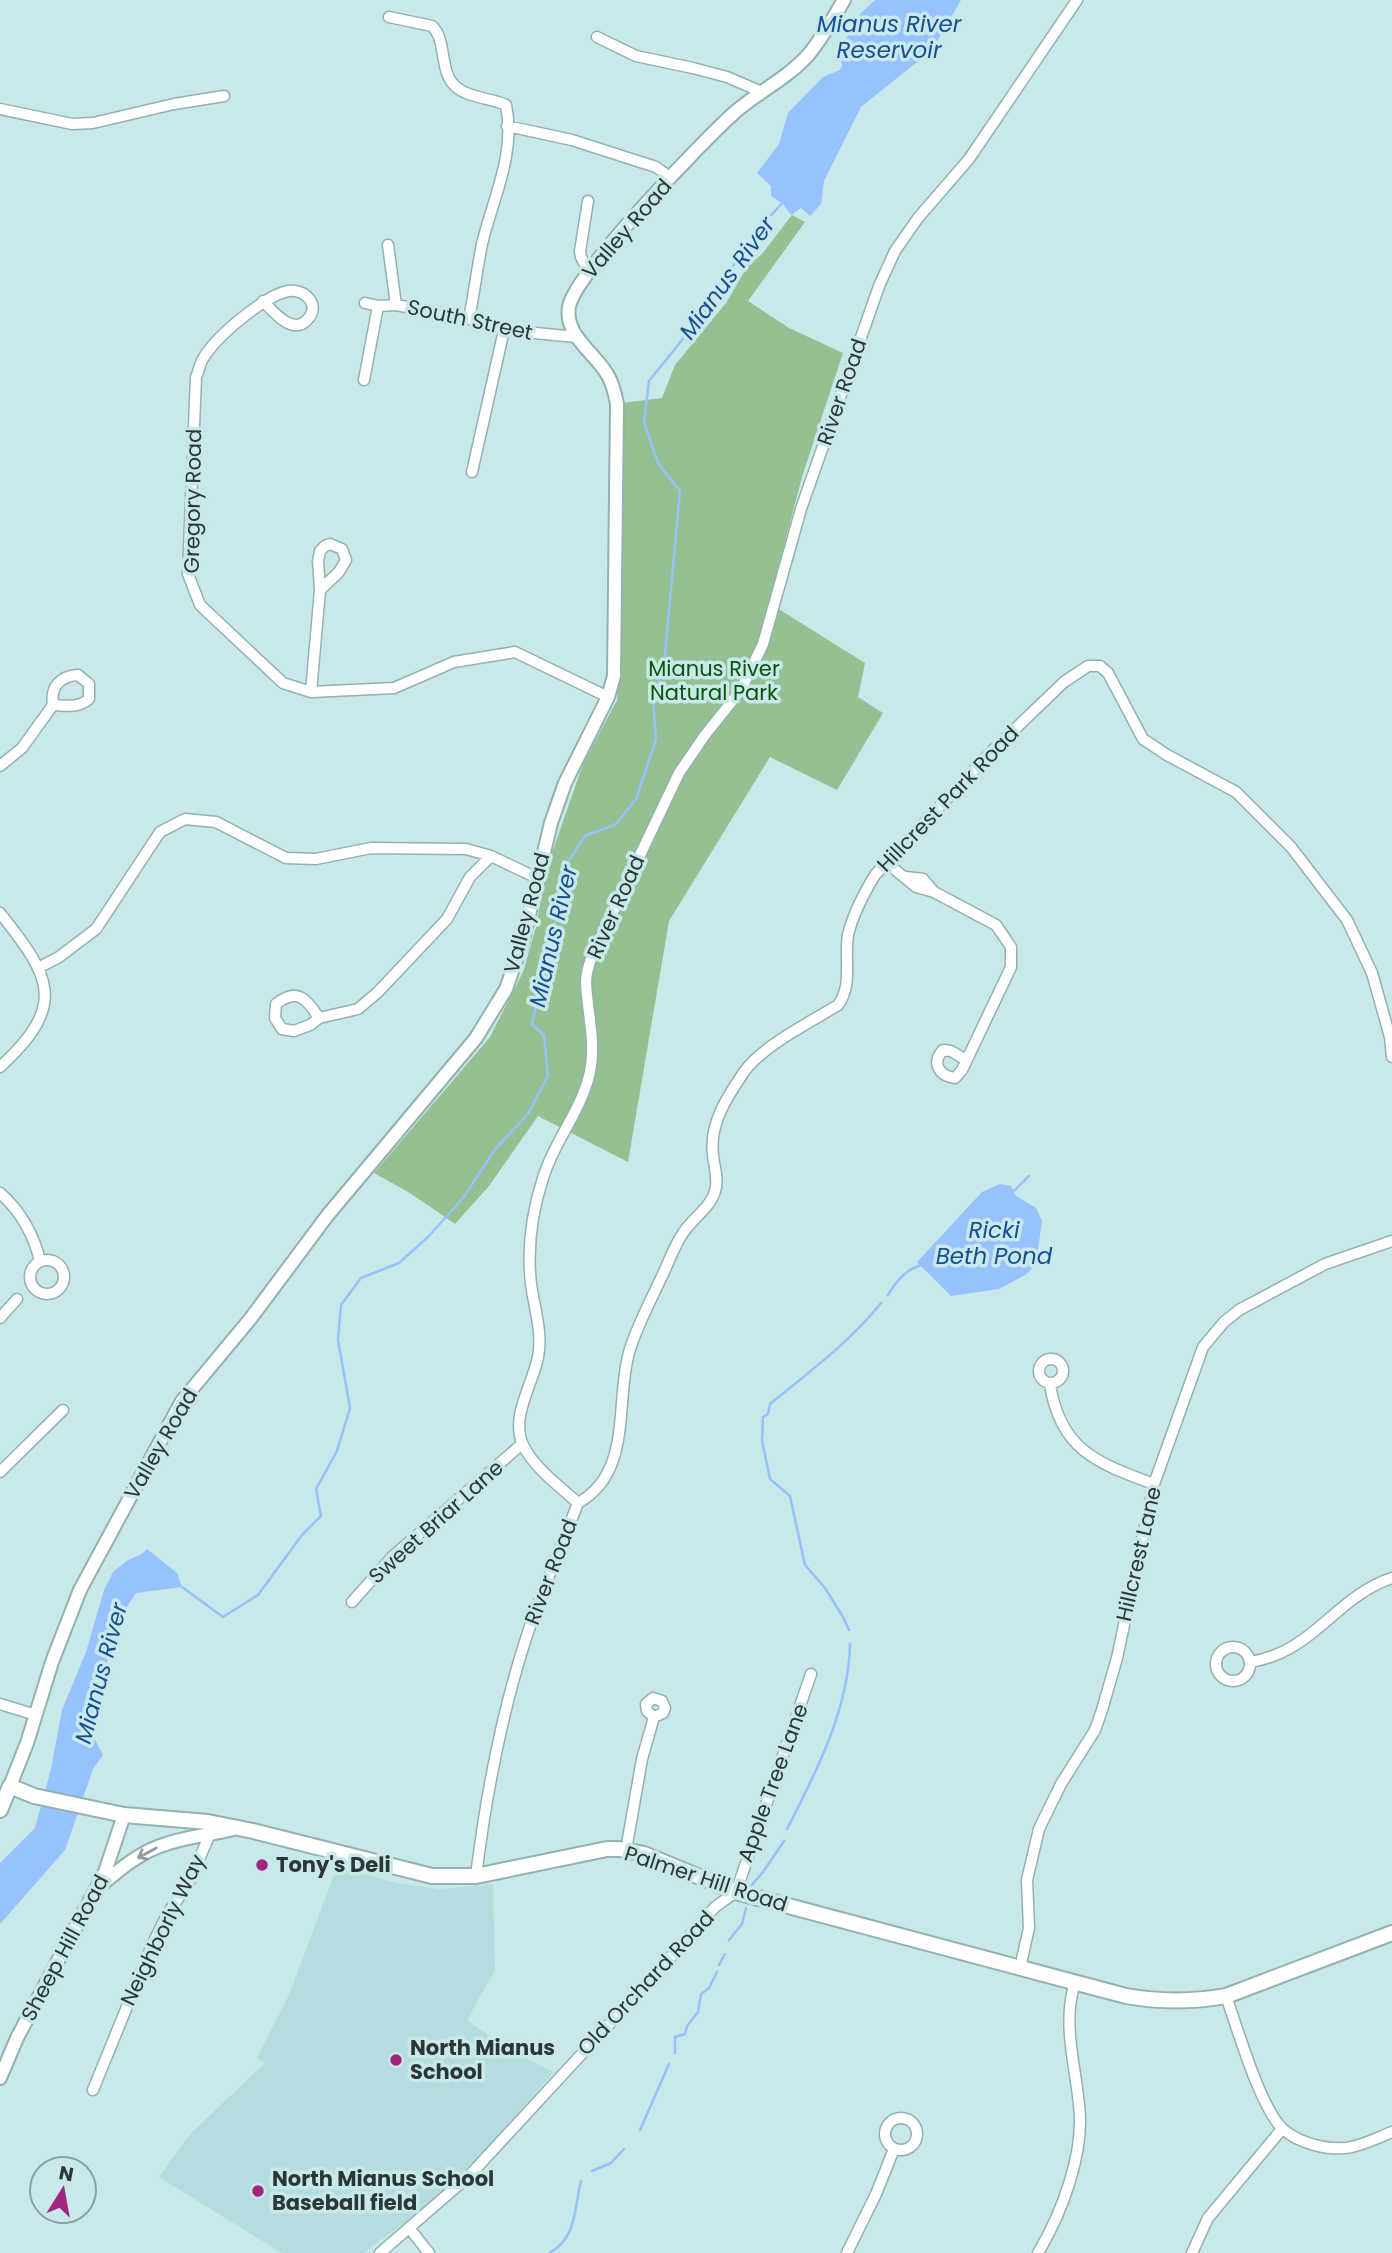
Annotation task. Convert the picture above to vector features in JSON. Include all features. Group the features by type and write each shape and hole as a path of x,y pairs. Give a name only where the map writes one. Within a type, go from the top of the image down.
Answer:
{"main road":[{"name":"Palmer Hill Road","path":"10,1786 33,1796 89,1809 236,1828 432,1876 476,1877 607,1849 626,1850 644,1854 736,1892 1126,1996 1157,2000 1192,2001 1227,1996 1392,1933"},
{"name":"Valley Road","path":"0,1810 10,1786"}],"street":[{"name":"Valley Road","path":"10,1786 36,1715 51,1661 80,1590 182,1401 251,1318 327,1216 476,1038 506,989 517,963 551,823 565,783 608,697 614,676 617,404 608,374 576,337 569,320 569,307 576,290 671,178 735,112 808,55 844,0"},
{"name":"River Road","path":"476,1877 509,1699 528,1632 578,1503 535,1462 522,1444 519,1427 540,1340 529,1265 534,1210 549,1157 585,1089 591,1067 592,1041 586,979 592,956 679,774 705,735 741,690 763,644 801,509 879,286 895,251 918,218 969,159 1077,0"},
{"path":"389,17 432,26 437,30 453,85 460,90 506,105 509,145 482,245 469,319"},
{"path":"597,37 636,56 704,71 762,92"},
{"path":"0,109 72,124 93,123 174,104 224,96"},
{"path":"507,126 572,139 656,167 671,178"},
{"path":"588,201 580,251 589,272"},
{"path":"388,245 396,305"},
{"name":"Gregory Road","path":"263,301 277,316 291,324 307,321 311,313 309,296 301,291 283,292 263,301 237,322 204,357 196,377 188,574 200,605 283,683 311,692 394,688 454,662 515,652 608,697"},
{"name":"South Street","path":"365,303 378,306 396,305 469,319 504,330 576,337"},
{"path":"364,380 378,306"},
{"path":"472,472 504,330"},
{"path":"311,692 320,590"},
{"name":"Hillcrest Park Road","path":"578,1503 592,1495 601,1484 614,1456 620,1433 629,1352 636,1331 683,1232 714,1196 716,1179 711,1140 716,1120 726,1100 755,1058 838,1005 846,994 848,937 865,891 875,874 991,752 1064,682 1088,666 1100,666 1108,673 1143,738 1167,755 1236,792 1291,847 1347,920 1372,972 1390,1037 1392,1056"},
{"path":"0,766 22,748 53,705"},
{"path":"40,967 60,957 96,929 160,832 185,819 216,822 286,858 316,859 371,848 466,849 491,856 537,878"},
{"path":"319,1018 309,1002 298,996 285,996 276,1004 275,1018 282,1030 293,1031 310,1026 319,1018 358,1009 378,992 447,919 470,877 491,856"},
{"path":"887,863 916,887 934,892 996,925 1011,947 1011,967 966,1060"},
{"path":"0,914 40,967 46,995 39,1022 30,1037 0,1067"},
{"path":"0,1193 20,1215 40,1261"},
{"name":"Hillcrest Lane","path":"1020,1968 1029,1928 1027,1889 1031,1854 1047,1808 1090,1739 1102,1710 1117,1658 1154,1484 1203,1347 1224,1322 1239,1310 1325,1264 1392,1241"},
{"path":"0,1318 17,1299"},
{"path":"1050,1384 1053,1404 1062,1428 1087,1454 1154,1484"},
{"path":"0,1472 63,1410"},
{"name":"Sweet Briar Lane","path":"352,1602 391,1558 522,1444"},
{"path":"1250,1662 1269,1659 1290,1650 1374,1584 1392,1578"},
{"name":"Apple Tree Lane","path":"736,1892 811,1674"},
{"path":"0,1704 36,1715"},
{"path":"626,1850 642,1759 654,1717"},
{"name":"Sheep Hill Road","path":"0,2078 17,2038 105,1872 124,1815"},
{"name":"Neighborly Way","path":"93,2090 153,1943 168,1913 189,1883 209,1836 236,1828"},
{"path":"95,1891 127,1865 165,1844 209,1836"},
{"name":"Old Orchard Road","path":"380,2253 470,2175 715,1907 736,1892"},
{"path":"1038,2253 1059,2214 1077,2146 1080,2106 1068,2027 1068,2011 1075,1982"},
{"path":"1227,1996 1257,2084 1282,2129 1296,2138 1329,2147 1346,2148 1392,2132"},
{"path":"1192,2253 1208,2218 1282,2129"},
{"path":"847,2253 876,2194 894,2149"},
{"path":"410,2229 429,2253"}],"shaded area":[{"name":"North Mianus School","path":"337,1867 397,1883 440,1889 493,1884 495,1970 467,2020 506,2048 554,2072 481,2155 413,2216 364,2253 282,2253 159,2177 190,2134 265,2063 257,2058 289,1995"}],"green space":[{"name":"Mianus River Natural Park","path":"792,215 805,222 748,301 789,328 843,353 802,477 769,603 865,663 858,697 883,713 837,790 770,757 669,921 628,1162 538,1116 489,1186 455,1224 410,1193 374,1173 490,1037 523,972 536,927 546,870 583,764 617,700 621,647 622,403 662,398 675,365 726,303 747,267 762,254"}],"water":[{"name":"Mianus River Reservoir","path":"875,0 961,0 932,50 861,107 824,181 821,204 810,216 801,208 791,215 783,204 771,196 771,186 757,173 779,144 788,113 823,77 840,70 840,52 849,33 860,14"},
{"name":"Ricki Beth Pond","path":"1000,1184 1011,1186 1016,1196 1036,1208 1042,1221 1036,1264 1027,1274 999,1289 951,1296 917,1262 982,1192"},
{"path":"147,1549 177,1573 182,1587 136,1593 115,1625 92,1734 103,1755 93,1769 65,1850 0,1924 0,1863 35,1828 51,1769 62,1710 86,1652 104,1590 113,1572"}],"waterway":[{"name":"Mianus River","path":"182,1587 223,1617 258,1595 302,1535 321,1516 316,1489 337,1451 350,1408 338,1340 341,1305 361,1278 399,1263 428,1237 463,1198 496,1148 528,1114 548,1076 544,1035 532,1024 569,860 585,836 616,824 636,799 656,739 653,700 664,665 680,491 658,463 644,422 649,381 716,298 727,274 763,224 784,201"},
{"path":"1011,1194 1029,1176"},
{"path":"888,1295 906,1273 922,1265"},
{"path":"849,1630 825,1588 805,1565 790,1496 770,1479 762,1441 763,1417 768,1414 770,1404 842,1344 881,1303"},
{"path":"787,1829 829,1740 844,1692 850,1644"},
{"path":"750,1887 784,1841"},
{"path":"729,1940 742,1924 746,1908"},
{"path":"719,1965 725,1954"},
{"path":"675,2053 675,2037 685,2034 687,2026 698,2012 701,1994 709,1988 717,1972"},
{"path":"640,2130 669,2064"},
{"path":"592,2171 611,2163 624,2149"},
{"path":"549,2253 565,2240 570,2231 581,2181"}],"place":[{"name":"Tony's Deli","path":"262,1865"},
{"name":"North Mianus School","path":"396,2060"},
{"name":"North Mianus School Baseball field","path":"258,2191"}]}
